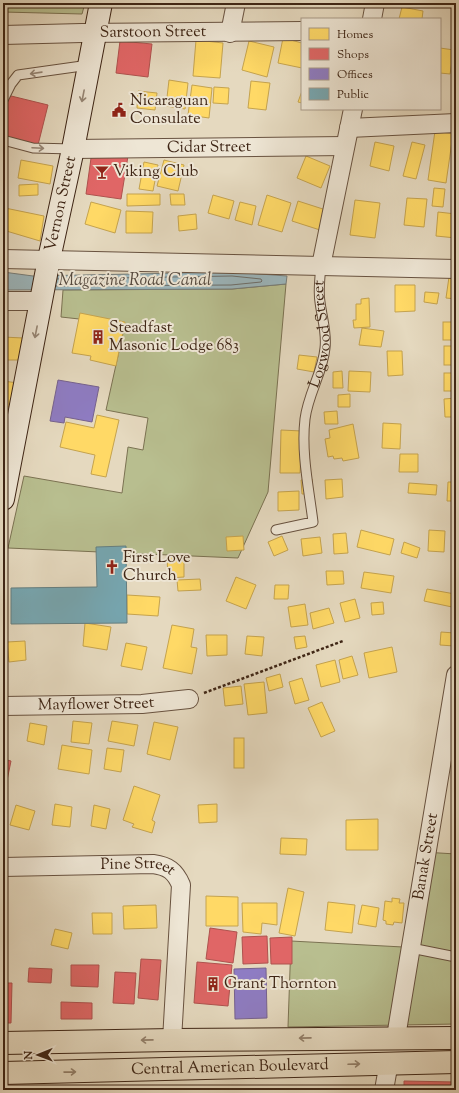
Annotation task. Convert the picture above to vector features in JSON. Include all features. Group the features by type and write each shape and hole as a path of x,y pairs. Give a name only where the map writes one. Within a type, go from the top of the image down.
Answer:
{"main road":[{"name":"Vernon Street","path":"3,499 101,3"},
{"name":"Central American Boulevard","path":"3,1044 172,1040 456,1038"},
{"name":"Central American Boulevard","path":"3,1073 163,1070 389,1062 456,1062"}],"street":[{"path":"230,33 236,3"},
{"path":"372,18 375,3"},
{"name":"Sarstoon Street","path":"3,35 301,31"},
{"name":"Logwood Street","path":"321,266 353,110"},
{"path":"349,128 456,123"},
{"name":"Cidar Street","path":"73,149 345,146"},
{"path":"3,259 48,266 321,266 456,268"},
{"path":"3,300 42,297"},
{"name":"Banak Street","path":"396,1038 456,675"},
{"name":"Mayflower Street","path":"3,706 142,704 189,699"},
{"name":"Pine Street","path":"3,867 153,864 170,868 178,876 181,885 172,1040"},
{"path":"384,1090 389,1062"}],"lane":[{"path":"3,100 11,84 18,75 89,65"},
{"path":"3,140 33,148 73,149"},
{"name":"Logwood Street","path":"276,530 313,522 304,447 305,419 309,400 322,362 325,348 325,331 320,301 321,266"},
{"path":"411,948 456,957"}],"path":[{"path":"189,699 343,641"}],"green space":[{"path":"3,3 85,3 82,14 3,12"},
{"path":"286,284 268,492 238,558 8,548 24,476 122,493 128,447 143,450 148,418 106,410 125,324 61,317 63,290 232,289"},
{"path":"423,852 456,854 456,1024 288,1027 291,941 403,947"}],"water":[{"name":"Magazine Road Canal","path":"3,272 33,276 232,272 287,276 286,284 232,289 3,290"}],"building: Homes":[{"path":"402,7 423,11 422,18 399,18"},
{"path":"283,38 301,43 301,68 278,63"},
{"path":"196,40 223,43 220,78 193,76"},
{"path":"249,41 274,47 267,77 242,70"},
{"path":"441,48 454,50 450,74 441,73"},
{"path":"169,80 188,83 185,109 166,106"},
{"path":"251,81 270,83 266,110 248,108"},
{"path":"192,85 212,88 209,118 188,115"},
{"path":"214,87 229,88 228,104 213,103"},
{"path":"138,91 157,93 155,110 137,108"},
{"path":"301,94 301,103 298,102"},
{"path":"435,131 453,134 446,183 428,180"},
{"path":"375,142 394,146 389,171 370,166"},
{"path":"412,142 425,145 416,179 403,176"},
{"path":"306,156 330,166 321,188 297,178"},
{"path":"21,160 53,166 50,184 18,178"},
{"path":"164,160 184,165 178,191 157,186"},
{"path":"144,162 158,165 153,191 139,189"},
{"path":"38,184 38,195 19,196 19,185"},
{"path":"434,188 445,189 443,207 432,206"},
{"path":"127,194 160,194 160,205 127,206"},
{"path":"170,194 184,194 185,205 171,205"},
{"path":"213,195 234,201 229,219 208,213"},
{"path":"267,195 291,203 282,232 258,225"},
{"path":"407,198 427,199 424,227 404,225"},
{"path":"355,200 380,203 375,238 350,235"},
{"path":"298,201 326,210 320,230 292,221"},
{"path":"91,202 121,210 115,233 85,224"},
{"path":"240,202 256,206 252,225 235,220"},
{"path":"5,208 44,216 40,241 3,230"},
{"path":"126,211 153,212 152,233 126,233"},
{"path":"438,212 456,214 456,238 436,236"},
{"path":"196,214 197,229 179,231 178,216"},
{"path":"449,277 456,278 456,299 446,298"},
{"path":"395,285 415,285 415,311 395,312"},
{"path":"425,292 439,293 437,304 424,302"},
{"path":"369,298 370,327 354,328 353,320 356,320 356,304 361,304 361,299"},
{"name":"Steadfast Masonic Lodge 683","path":"80,313 125,322 116,366 90,360 91,356 72,353"},
{"path":"443,322 456,322 456,340 443,340"},
{"path":"362,328 384,331 381,347 359,345"},
{"path":"3,337 23,338 22,360 3,360"},
{"path":"444,346 456,346 456,365 444,365"},
{"path":"387,351 402,351 403,375 388,376"},
{"path":"299,355 317,357 314,372 297,369"},
{"path":"342,371 343,388 333,388 333,372"},
{"path":"349,371 371,372 370,392 348,391"},
{"path":"444,373 456,373 456,391 444,391"},
{"path":"3,381 18,383 15,408 3,406"},
{"path":"350,394 350,407 338,407 338,395"},
{"path":"456,398 456,417 445,417 444,399"},
{"path":"337,411 338,424 325,424 324,412"},
{"path":"3,413 13,414 3,442"},
{"path":"97,415 119,420 106,477 91,474 95,455 60,447 66,422 94,428"},
{"path":"383,423 401,424 400,449 382,448"},
{"path":"353,424 359,458 343,461 342,458 334,459 333,456 328,457 325,439 330,438 329,430"},
{"path":"281,430 302,431 300,473 280,473"},
{"path":"400,454 418,454 418,472 399,472"},
{"path":"312,479 313,494 302,494 301,480"},
{"path":"342,479 343,497 326,499 325,480"},
{"path":"448,482 456,482 456,501 447,501"},
{"path":"409,483 437,485 436,495 408,493"},
{"path":"299,491 299,510 278,511 278,492"},
{"path":"456,529 456,544 454,544"},
{"path":"361,530 394,539 390,555 357,547"},
{"path":"429,530 445,531 444,552 428,551"},
{"path":"346,533 348,553 334,554 333,534"},
{"path":"243,536 244,550 227,551 226,537"},
{"path":"282,536 288,550 274,556 268,542"},
{"path":"320,537 322,553 303,556 301,539"},
{"path":"404,542 420,548 417,558 401,553"},
{"path":"167,557 184,557 184,577 168,578"},
{"path":"326,571 343,571 344,584 327,585"},
{"path":"364,572 394,576 391,593 361,588"},
{"path":"236,577 256,585 246,609 226,601"},
{"path":"200,579 201,590 178,591 177,580"},
{"path":"275,585 289,585 288,599 274,599"},
{"path":"427,589 455,594 452,607 424,601"},
{"path":"127,595 160,597 158,616 127,614"},
{"path":"355,599 360,618 345,622 340,603"},
{"path":"383,602 384,614 372,615 371,603"},
{"path":"305,604 308,625 291,627 288,607"},
{"path":"329,608 334,623 313,629 310,613"},
{"path":"85,623 111,627 107,650 83,646"},
{"path":"172,625 194,629 191,647 197,648 192,674 163,668"},
{"path":"441,632 455,633 454,646 440,645"},
{"path":"206,635 227,635 227,655 207,656"},
{"path":"247,636 264,637 262,656 245,654"},
{"path":"305,636 307,647 296,649 294,637"},
{"path":"25,641 26,660 9,662 7,642"},
{"path":"126,643 147,647 142,670 121,666"},
{"path":"392,647 397,672 369,678 364,653"},
{"path":"352,656 358,675 343,679 339,660"},
{"path":"335,660 340,682 321,687 316,665"},
{"path":"280,674 283,687 269,691 266,678"},
{"path":"302,678 309,700 295,704 289,682"},
{"path":"264,682 267,713 248,715 244,684"},
{"path":"241,686 243,704 225,706 223,688"},
{"path":"322,702 335,731 321,737 308,708"},
{"path":"73,721 92,723 89,744 71,742"},
{"path":"112,721 138,725 134,746 108,741"},
{"path":"154,722 178,727 170,760 147,754"},
{"path":"30,723 47,726 44,745 27,741"},
{"path":"234,738 244,738 244,768 234,768"},
{"path":"62,745 92,750 89,774 58,769"},
{"path":"107,748 124,750 121,772 104,769"},
{"path":"134,786 160,795 152,820 155,822 152,833 132,827 134,824 123,820"},
{"path":"55,804 72,807 70,827 52,825"},
{"path":"217,804 217,822 199,823 198,805"},
{"path":"16,805 35,811 29,830 10,825"},
{"path":"94,805 110,809 106,829 91,826"},
{"path":"378,819 378,850 346,850 346,820"},
{"path":"281,838 307,839 306,855 280,854"},
{"path":"288,888 304,892 295,936 279,933"},
{"path":"206,896 238,897 238,926 206,926"},
{"path":"392,898 400,899 399,903 404,903 402,923 394,922 393,925 386,924 386,921 383,920 385,901 392,902"},
{"path":"328,902 355,905 352,933 325,930"},
{"path":"242,903 277,903 277,925 262,923 261,934 243,932"},
{"path":"156,905 157,928 124,929 123,906"},
{"path":"362,905 379,908 376,927 358,924"},
{"path":"92,913 112,913 112,934 93,934"},
{"path":"55,929 72,933 68,949 51,945"}],"building: Shops":[{"path":"151,3 180,3 179,7"},
{"path":"120,41 152,44 148,77 116,73"},
{"path":"3,94 48,105 37,149 3,140"},
{"path":"92,151 128,156 121,199 86,194"},
{"path":"3,759 11,761 3,800"},
{"path":"210,928 237,932 233,963 206,959"},
{"path":"267,936 268,963 243,964 242,937"},
{"path":"292,937 292,964 271,964 270,938"},
{"path":"141,959 161,960 158,1000 138,998"},
{"name":"Grant Thornton","path":"197,962 232,965 228,1006 194,1003"},
{"path":"71,965 99,965 98,987 71,986"},
{"path":"29,968 52,969 51,983 28,982"},
{"path":"115,972 136,973 134,1004 113,1003"},
{"path":"3,983 12,983 11,1023 3,1023"},
{"path":"61,1002 92,1003 92,1019 61,1019"},
{"path":"404,1081 456,1082 456,1090 404,1090"},
{"path":"120,1086 154,1087 154,1090 120,1090"},
{"path":"165,1088 204,1089 165,1090"}],"building: Offices":[{"path":"58,380 99,387 92,422 65,417 64,423 50,421"},
{"path":"266,968 267,1018 235,1019 234,969"}],"building: Public":[{"name":"First Love Church","path":"126,546 127,623 11,624 11,588 97,587 96,547"}],"place":[{"name":"Nicaraguan Consulate","path":"119,110"},
{"name":"Viking Club","path":"102,172"},
{"name":"Steadfast Masonic Lodge 683","path":"98,337"},
{"name":"First Love Church","path":"112,567"},
{"name":"Grant Thornton","path":"213,984"}]}
